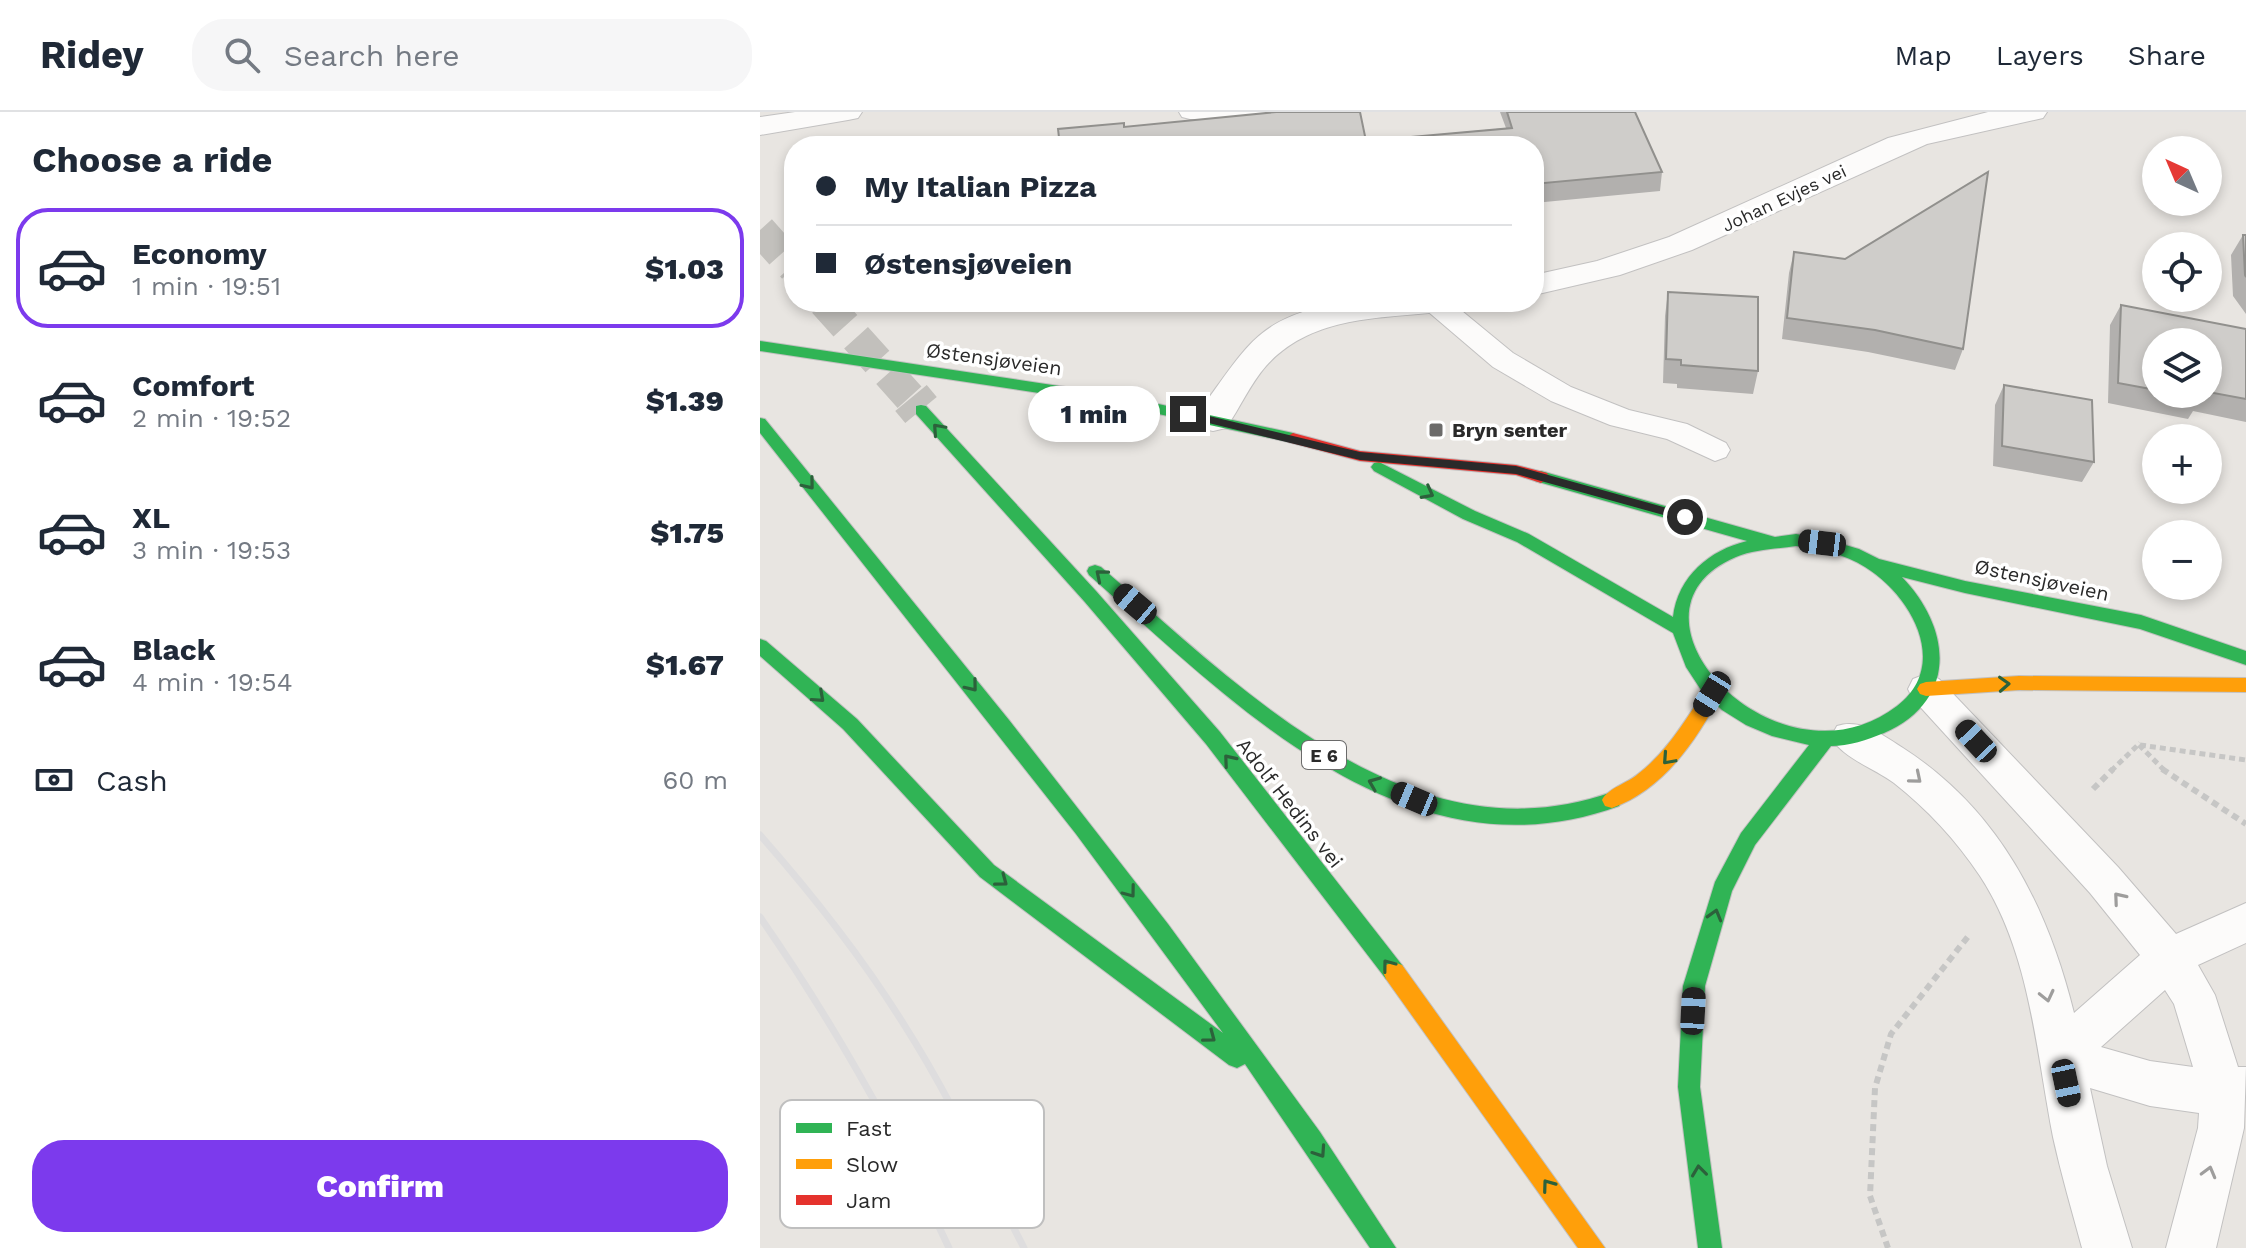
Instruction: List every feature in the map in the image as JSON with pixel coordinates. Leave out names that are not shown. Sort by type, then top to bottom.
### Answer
[{"type":"main road","name":"Østensjøveien","points":[[760,346],[1033,386],[1213,419],[1360,456],[1516,470],[1769,541]]},
{"type":"main road","name":"Adolf Hedins vei","points":[[921,410],[1136,650],[1251,786],[1435,1028],[1593,1248]]},
{"type":"main road","points":[[760,423],[1001,723],[1277,1087],[1384,1248]]},
{"type":"main road","name":"Østensjøveien","points":[[1360,456],[1469,515],[1523,538],[1678,628]]},
{"type":"main road","name":"E 6","points":[[975,470],[1272,719],[1347,771],[1414,799],[1465,812],[1525,818],[1571,812],[1626,795],[1654,775],[1675,752],[1712,694]]},
{"type":"main road","points":[[1769,541],[1822,543],[1873,563],[1900,583],[1920,608],[1932,634],[1934,662],[1926,689],[1908,710],[1883,727],[1838,738],[1783,733],[1744,717],[1712,694],[1694,674],[1683,651],[1678,628],[1684,596],[1702,569],[1732,550],[1769,541]]},
{"type":"main road","name":"Østensjøveien","points":[[1873,563],[1965,587],[2141,622],[2246,658]]},
{"type":"main road","points":[[760,646],[850,724],[987,871],[1277,1087]]},
{"type":"main road","points":[[1926,689],[2019,683],[2246,685]]},
{"type":"main road","points":[[1710,1248],[1689,1087],[1694,986],[1722,889],[1748,839],[1838,738]]},
{"type":"street","points":[[760,126],[848,112]]},
{"type":"street","name":"Johan Evjes vei","points":[[1544,283],[1593,272],[1683,242],[1771,206],[1879,152],[1912,140],[2033,112]]},
{"type":"street","points":[[1213,419],[1254,358],[1295,325],[1349,312]]},
{"type":"lane","points":[[1190,112],[1256,116]]},
{"type":"lane","points":[[1448,312],[1503,360],[1561,394],[1621,418],[1676,431],[1715,450]]},
{"type":"lane","points":[[1926,689],[2068,840],[2169,958],[2193,995],[2234,1090],[2221,1128],[2191,1248]]},
{"type":"lane","points":[[1838,738],[1880,750],[1916,777],[1964,824],[1994,865],[2025,922],[2043,977],[2083,1168],[2107,1248]]},
{"type":"lane","points":[[2060,1054],[2169,958],[2246,922]]},
{"type":"lane","points":[[2060,1054],[2107,1074],[2148,1084],[2234,1090]]},
{"type":"path","points":[[2139,745],[2246,760]]},
{"type":"path","points":[[2083,801],[2139,745]]},
{"type":"path","points":[[2139,745],[2162,769],[2246,824]]},
{"type":"path","points":[[1888,1248],[1870,1196],[1875,1088],[1891,1034],[1979,922]]},
{"type":"building","points":[[1276,112],[1360,112],[1365,136],[1059,136],[1058,129],[1124,123],[1124,127]]},
{"type":"building","points":[[1507,112],[1635,112],[1662,172],[1544,183],[1544,136],[1422,136],[1512,128]]},
{"type":"building","points":[[1988,172],[1963,349],[1875,330],[1787,318],[1794,252],[1845,259]]},
{"type":"building","points":[[2243,235],[2246,235],[2246,277],[2245,275]]},
{"type":"building","points":[[1668,292],[1758,297],[1758,371],[1681,365],[1681,360],[1666,359]]},
{"type":"building","points":[[2121,305],[2142,309],[2142,312],[2157,312],[2246,329],[2246,399],[2222,395],[2222,328],[2142,328],[2142,387],[2118,383]]},
{"type":"building","points":[[2004,385],[2092,400],[2094,462],[2002,446]]},
{"type":"tunnel","points":[[760,230],[784,257]]},
{"type":"tunnel","points":[[833,312],[912,400]]},
{"type":"tunnel","points":[[911,398],[921,410]]},
{"type":"railway","points":[[760,835],[870,974],[920,1050],[948,1100]]},
{"type":"railway","points":[[760,917],[813,997],[874,1100]]},
{"type":"railway","points":[[939,1228],[949,1248]]},
{"type":"railway","points":[[1014,1228],[1024,1248]]},
{"type":"traffic: fast","points":[[760,346],[1112,399],[1293,438]]},
{"type":"traffic: fast","points":[[921,410],[1090,596],[1213,738],[1394,972]]},
{"type":"traffic: fast","points":[[760,423],[1003,726],[1161,930],[1312,1140],[1384,1248]]},
{"type":"traffic: fast","points":[[1379,467],[1469,515],[1523,538],[1678,628]]},
{"type":"traffic: fast","points":[[1541,477],[1769,541]]},
{"type":"traffic: fast","points":[[1796,540],[1835,547],[1871,562],[1892,577],[1910,596],[1923,617],[1931,639],[1932,662],[1926,684],[1913,705],[1890,722],[1864,733],[1836,738],[1807,737],[1779,731],[1752,720],[1728,704],[1708,685],[1692,662],[1681,628],[1682,610],[1692,586],[1702,573],[1721,557],[1736,550],[1796,540]]},
{"type":"traffic: fast","points":[[1880,565],[1965,587],[2141,622],[2246,658]]},
{"type":"traffic: fast","points":[[1095,571],[1274,723],[1323,756],[1374,783],[1428,803],[1486,815],[1566,813],[1612,800]]},
{"type":"traffic: fast","points":[[760,646],[850,724],[987,871],[1237,1057]]},
{"type":"traffic: fast","points":[[1710,1248],[1689,1087],[1694,986],[1722,889],[1748,839],[1825,739]]},
{"type":"traffic: slow","points":[[1926,689],[2019,683],[2246,685]]},
{"type":"traffic: slow","points":[[1612,800],[1658,769],[1712,694]]},
{"type":"traffic: slow","points":[[1394,972],[1593,1248]]},
{"type":"traffic: jam","points":[[1293,438],[1360,456],[1516,470],[1541,477]]},
{"type":"place","name":"Bryn senter","points":[[1436,430]]},
{"type":"route","points":[[1188,414],[1360,456],[1516,470],[1685,517]]}]
